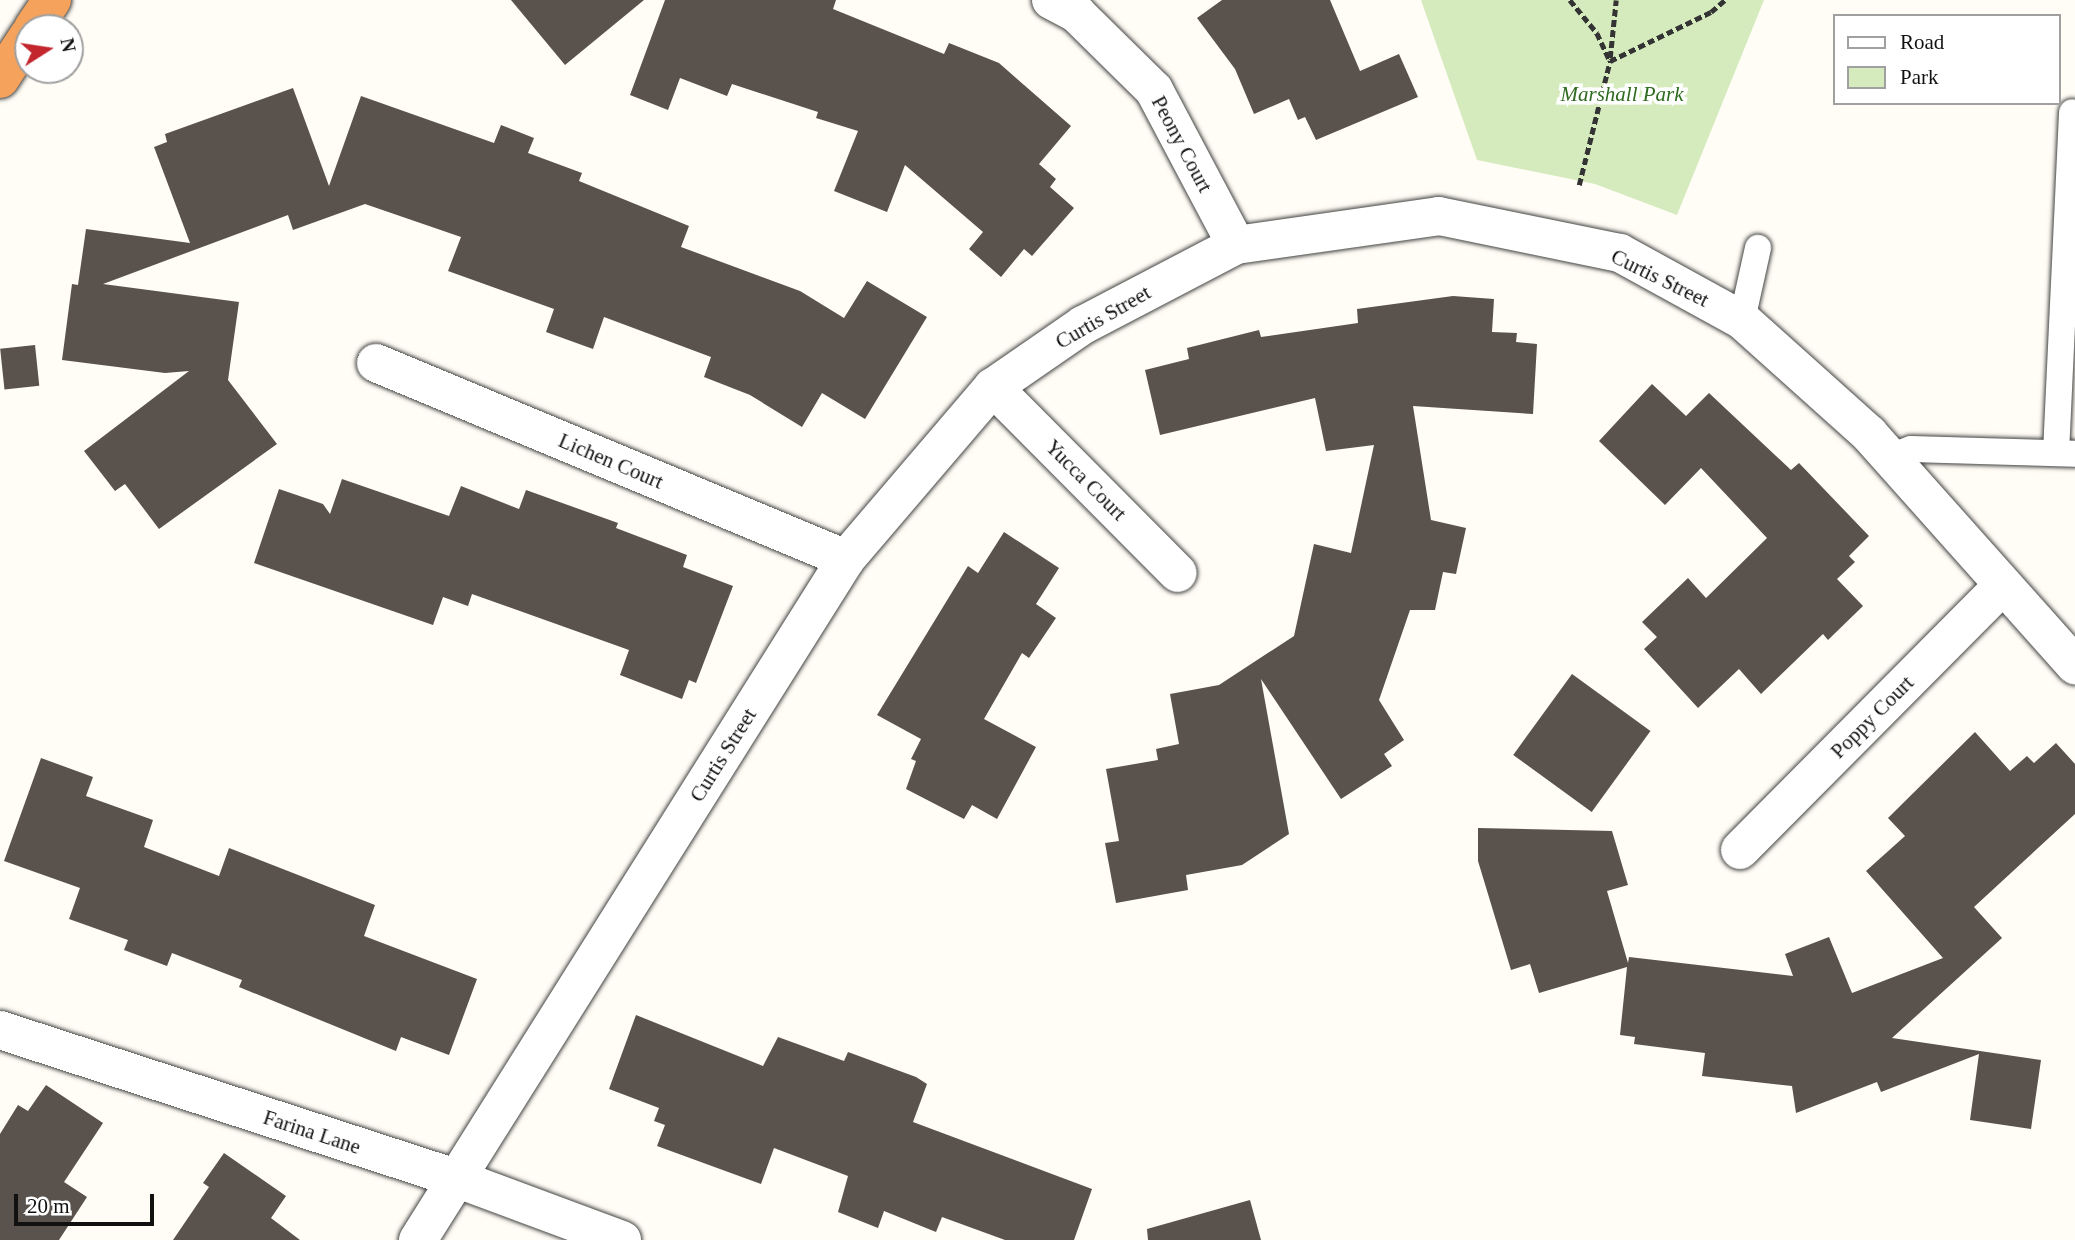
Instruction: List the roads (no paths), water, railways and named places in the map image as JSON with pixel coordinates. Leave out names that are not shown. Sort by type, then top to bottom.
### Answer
[{"type":"highway","points":[[0,79],[14,58]]},
{"type":"street","name":"Peony Court","points":[[1051,0],[1077,14],[1154,90],[1236,245]]},
{"type":"street","name":"Curtis Street","points":[[418,1240],[846,559],[993,387],[1083,324],[1236,245],[1438,216],[1620,253],[1742,320],[1890,457],[2075,665]]},
{"type":"street","name":"Lichen Court","points":[[376,363],[846,559]]},
{"type":"street","name":"Yucca Court","points":[[993,387],[1178,573]]},
{"type":"street","name":"Poppy Court","points":[[1740,850],[2003,584]]},
{"type":"street","name":"Farina Lane","points":[[0,1030],[458,1179],[622,1240]]},
{"type":"lane","points":[[1890,457],[1911,449],[2065,453],[2072,112]]},
{"type":"lane","points":[[1742,320],[1758,248]]},
{"type":"park label","name":"Marshall Park","points":[[1622,94]]}]
